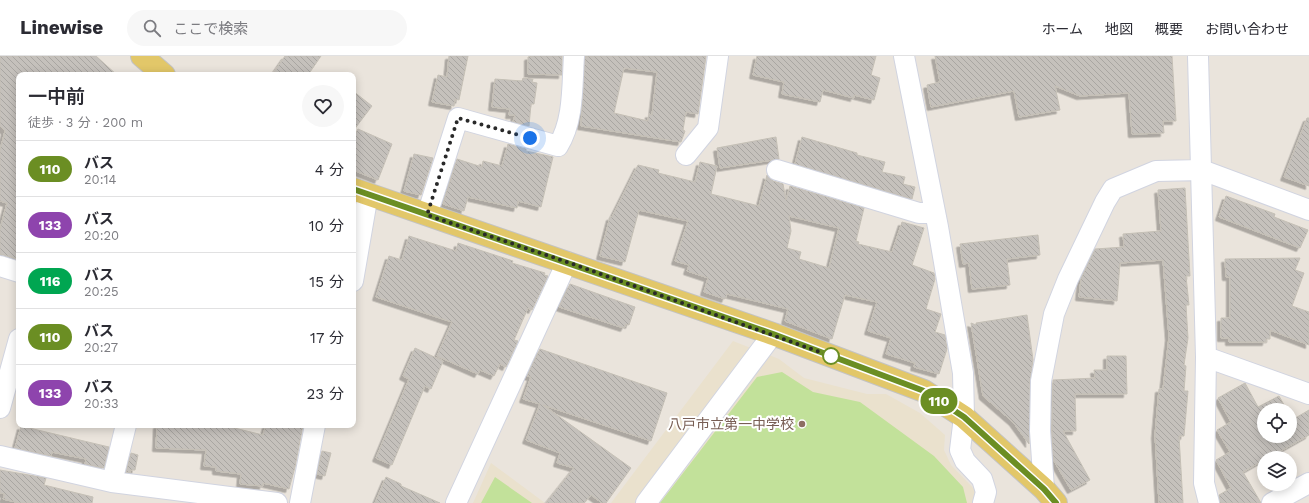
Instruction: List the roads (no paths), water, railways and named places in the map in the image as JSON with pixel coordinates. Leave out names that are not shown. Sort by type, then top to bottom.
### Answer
[{"type":"main road","points":[[360,191],[773,334],[924,391],[964,417],[1052,499]]},
{"type":"street","points":[[427,215],[458,118],[558,146],[566,134],[570,108],[574,56]]},
{"type":"street","points":[[686,155],[708,128],[718,56]]},
{"type":"street","points":[[904,56],[935,213],[963,373],[964,417],[960,450],[965,461],[982,478],[986,492],[983,503]]},
{"type":"street","points":[[1198,56],[1206,357],[1204,483],[1209,503]]},
{"type":"street","points":[[777,170],[919,212],[935,213]]},
{"type":"street","points":[[1052,499],[1040,431],[1041,381],[1054,314],[1068,279],[1105,202],[1113,189],[1156,171],[1202,170],[1309,210]]},
{"type":"street","points":[[356,242],[360,191]]},
{"type":"street","points":[[456,503],[567,262]]},
{"type":"street","points":[[0,266],[16,271]]},
{"type":"street","points":[[646,503],[773,334]]},
{"type":"street","points":[[0,408],[16,350]]},
{"type":"street","points":[[1206,357],[1309,394]]},
{"type":"street","points":[[112,482],[125,428]]},
{"type":"street","points":[[300,503],[314,428]]},
{"type":"street","points":[[0,456],[112,482],[277,503]]},
{"type":"street","points":[[1272,503],[1309,483]]},
{"type":"place","name":"八戸市立第一中学校","points":[[802,424]]}]
